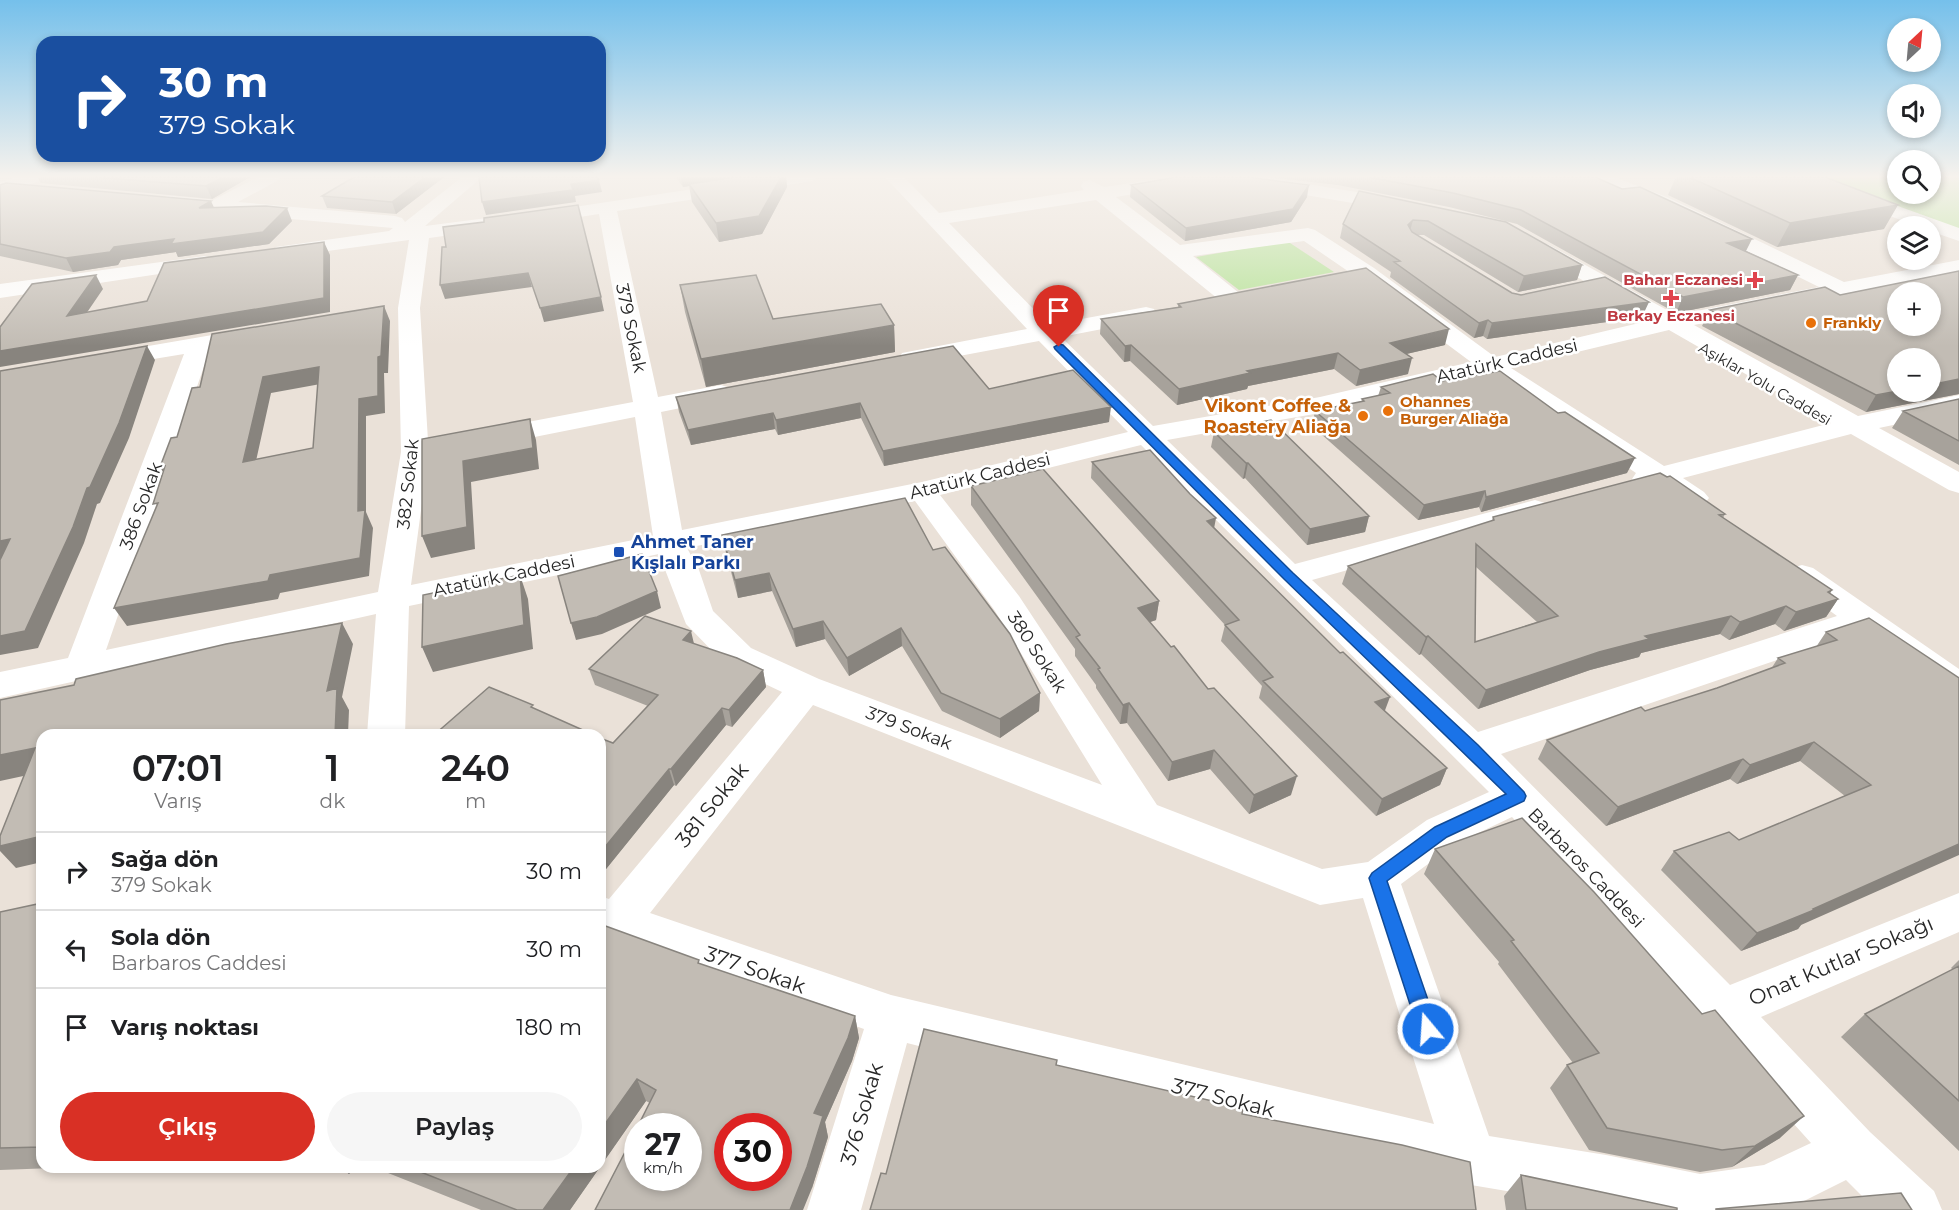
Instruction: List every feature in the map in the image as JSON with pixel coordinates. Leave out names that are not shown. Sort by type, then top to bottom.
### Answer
[{"type":"street","points":[[264,253],[399,233]]},
{"type":"street","name":"382 Sokak","points":[[386,729],[393,599],[415,452],[397,310],[417,233]]},
{"type":"street","name":"379 Sokak","points":[[612,233],[647,407],[669,543],[683,570],[698,616],[739,657],[806,688],[1246,856],[1320,887],[1378,878],[1441,832],[1518,796]]},
{"type":"street","name":"Barbaros Caddesi","points":[[950,233],[1044,333],[1289,576],[1472,749],[1723,1010],[1852,1150],[1915,1210]]},
{"type":"street","points":[[1152,233],[1231,298]]},
{"type":"street","points":[[1176,252],[1258,233]]},
{"type":"street","points":[[1330,233],[1366,273],[1490,365],[1719,516]]},
{"type":"street","points":[[1727,233],[1843,290]]},
{"type":"street","name":"Aşıklar Yolu Caddesi","points":[[1669,323],[1582,288],[1519,240],[1669,323],[1849,426],[1959,484]]},
{"type":"street","points":[[1,288],[42,285],[229,258]]},
{"type":"street","name":"Atatürk Caddesi","points":[[0,685],[82,669],[393,599],[922,491],[1148,435],[1320,405],[1669,323],[1959,266]]},
{"type":"street","points":[[1332,279],[1366,273]]},
{"type":"street","points":[[892,361],[1173,309]]},
{"type":"street","points":[[82,364],[270,332]]},
{"type":"street","name":"386 Sokak","points":[[82,669],[200,344]]},
{"type":"street","points":[[415,452],[741,390]]},
{"type":"street","points":[[1615,487],[1849,426],[1959,403]]},
{"type":"street","name":"Aşıklar Yolu Caddesi","points":[[1849,426],[1959,499]]},
{"type":"street","name":"380 Sokak","points":[[922,491],[1007,604],[1144,818]]},
{"type":"street","points":[[1289,576],[1559,502]]},
{"type":"street","points":[[1777,557],[1959,687]]},
{"type":"street","points":[[1472,749],[1864,619]]},
{"type":"street","name":"381 Sokak","points":[[609,919],[806,688]]},
{"type":"street","points":[[1378,878],[1471,1159]]},
{"type":"street","name":"Onat Kutlar Sokağı","points":[[1723,1010],[1959,912]]},
{"type":"street","name":"377 Sokak","points":[[609,919],[891,1017],[1471,1159],[1606,1181],[1700,1201],[1768,1191],[1852,1150]]},
{"type":"street","name":"376 Sokak","points":[[834,1210],[891,1017]]},
{"type":"green space","points":[[1287,241],[1334,272],[1239,290],[1196,257]]},
{"type":"building","points":[[0,233],[252,233],[171,244],[174,239],[114,247],[110,252],[66,258],[0,244]]},
{"type":"building","points":[[444,233],[585,233],[601,297],[540,308],[528,273],[440,285],[442,247],[446,247]]},
{"type":"building","points":[[1358,233],[1414,233],[1512,293],[1521,295],[1605,277],[1649,302],[1492,323],[1488,320],[1479,323],[1394,262],[1400,261]]},
{"type":"building","points":[[1450,233],[1526,233],[1582,265],[1524,276]]},
{"type":"building","points":[[1565,233],[1740,233],[1752,239],[1727,243],[1798,275],[1683,297]]},
{"type":"building","points":[[324,242],[324,298],[0,351],[0,327],[32,284],[96,275],[67,316],[147,301],[164,263]]},
{"type":"building","points":[[1366,268],[1449,329],[1390,343],[1412,358],[1360,370],[1338,353],[1247,371],[1250,373],[1179,389],[1131,345],[1125,346],[1101,319],[1181,307],[1178,304]]},
{"type":"building","points":[[1959,271],[1959,379],[1941,383],[1941,348],[1887,348],[1887,393],[1876,395],[1710,310],[1825,287],[1840,295],[1887,286],[1887,336],[1941,336],[1941,282],[1904,282]]},
{"type":"building","points":[[756,275],[773,319],[881,304],[894,325],[701,359],[680,285]]},
{"type":"building","points":[[384,306],[381,356],[378,357],[378,396],[359,399],[358,511],[365,510],[360,558],[270,575],[268,581],[114,608],[158,503],[153,504],[165,466],[160,467],[171,438],[177,437],[192,388],[200,387],[212,334]],"holes":[[[319,367],[313,448],[243,462],[263,377]]]},
{"type":"building","points":[[147,346],[119,423],[90,487],[87,488],[73,527],[25,631],[0,636],[0,560],[10,539],[0,541],[0,371]]},
{"type":"building","points":[[953,346],[989,389],[1073,370],[1111,407],[883,451],[860,403],[776,420],[773,413],[688,430],[676,397]]},
{"type":"building","points":[[1500,371],[1558,413],[1565,412],[1635,458],[1486,497],[1485,491],[1424,505],[1315,411],[1390,393],[1381,387],[1433,374],[1442,381]]},
{"type":"building","points":[[1959,399],[1959,441],[1903,411]]},
{"type":"building","points":[[530,419],[533,448],[463,461],[467,527],[422,536],[422,439]]},
{"type":"building","points":[[1271,420],[1369,516],[1310,529],[1248,463],[1214,432]]},
{"type":"building","points":[[1150,450],[1190,494],[1216,518],[1207,521],[1340,653],[1343,652],[1390,697],[1375,702],[1447,768],[1382,799],[1263,681],[1273,677],[1225,625],[1239,620],[1092,462]]},
{"type":"building","points":[[1043,469],[1159,601],[1138,608],[1171,647],[1174,646],[1208,689],[1214,688],[1297,776],[1254,795],[1214,750],[1172,762],[1129,703],[1123,705],[1098,669],[1100,668],[1076,637],[1080,635],[971,486]]},
{"type":"building","points":[[1660,473],[1667,477],[1670,476],[1725,514],[1719,515],[1832,590],[1828,592],[1838,599],[1796,612],[1786,606],[1740,622],[1731,616],[1645,636],[1649,639],[1599,652],[1486,690],[1348,566],[1494,520],[1493,517]],"holes":[[[1476,544],[1558,616],[1475,642]]]},
{"type":"building","points":[[905,498],[933,550],[945,547],[1010,634],[1040,693],[1000,719],[941,693],[901,628],[847,658],[823,621],[793,629],[769,573],[735,580],[722,535]]},
{"type":"building","points":[[642,554],[657,591],[597,617],[571,623],[558,576]]},
{"type":"building","points":[[520,575],[524,625],[422,647],[423,595]]},
{"type":"building","points":[[645,616],[691,631],[683,640],[737,658],[763,670],[729,710],[722,708],[606,846],[606,740],[613,743],[658,695],[589,669]]},
{"type":"building","points":[[1869,618],[1959,678],[1959,844],[1814,910],[1757,933],[1674,851],[1729,832],[1739,840],[1871,785],[1814,742],[1750,765],[1743,759],[1618,807],[1547,740],[1641,707],[1645,711],[1717,688],[1785,663],[1778,658],[1837,640],[1826,632]]},
{"type":"building","points":[[342,623],[327,691],[337,688],[335,729],[36,729],[36,837],[0,846],[0,836],[35,748],[0,755],[0,700],[74,685],[76,679],[226,644]]},
{"type":"building","points":[[489,687],[533,705],[531,707],[580,729],[441,729]]},
{"type":"building","points":[[1522,818],[1594,892],[1702,1014],[1715,1010],[1804,1116],[1755,1146],[1722,1150],[1607,1128],[1567,1065],[1599,1053],[1511,941],[1514,940],[1435,849]]},
{"type":"building","points":[[36,904],[36,1147],[0,1148],[0,912]]},
{"type":"building","points":[[606,926],[699,960],[698,963],[855,1016],[848,1038],[814,1113],[823,1116],[790,1210],[595,1210],[624,1154],[624,1191],[702,1191],[702,1113],[644,1113],[656,1090],[637,1079],[606,1123]]},
{"type":"building","points":[[1959,966],[1959,1101],[1865,1014]]},
{"type":"building","points":[[924,1029],[1057,1060],[1056,1065],[1243,1108],[1242,1114],[1402,1145],[1470,1162],[1476,1210],[870,1210],[881,1173],[886,1174]]},
{"type":"building","points":[[423,1173],[570,1173],[543,1210],[517,1210]]},
{"type":"building","points":[[1521,1175],[1677,1208],[1677,1210],[1526,1210]]},
{"type":"building","points":[[1901,1193],[1912,1210],[1716,1210],[1716,1209]]},
{"type":"place","name":"Bahar Eczanesi","points":[[1755,280]]},
{"type":"place","name":"Berkay Eczanesi","points":[[1671,298]]},
{"type":"place","name":"Frankly","points":[[1811,323]]},
{"type":"place","name":"Ohannes Burger Aliağa","points":[[1388,411]]},
{"type":"place","name":"Vikont Coffee & Roastery Aliağa","points":[[1363,416]]},
{"type":"place","name":"Ahmet Taner Kışlalı Parkı","points":[[619,552]]},
{"type":"route","points":[[1059,347],[1289,576],[1472,749],[1518,796],[1441,832],[1378,878],[1428,1029]]}]
